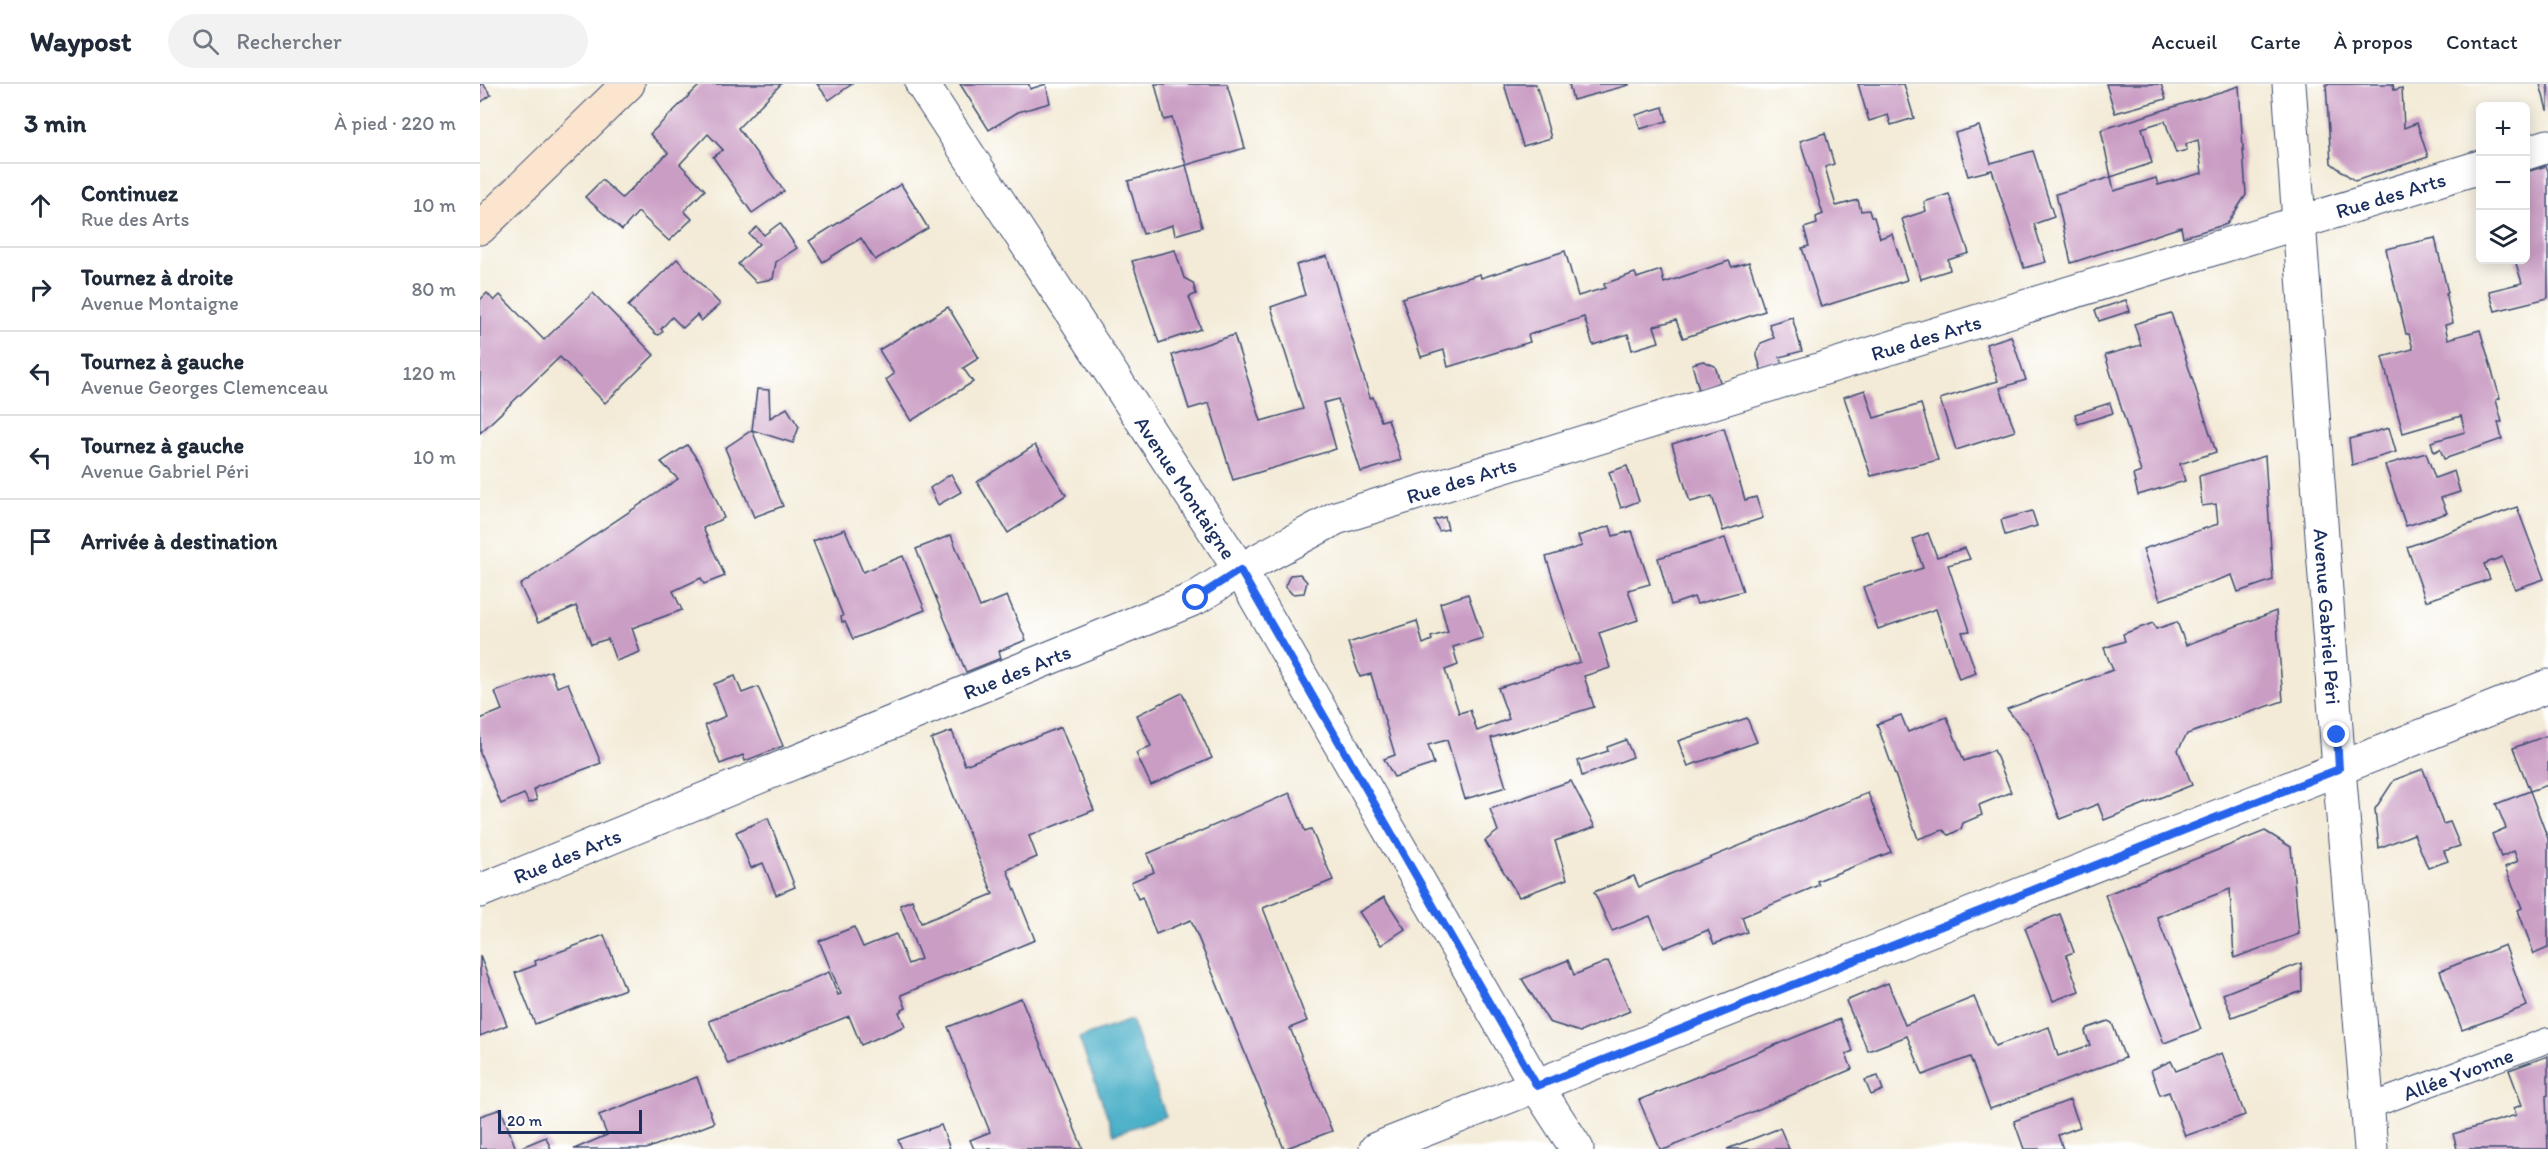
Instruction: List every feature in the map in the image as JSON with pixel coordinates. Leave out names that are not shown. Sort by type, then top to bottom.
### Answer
[{"type":"street","points":[[480,228],[628,84]]},
{"type":"street","name":"Avenue Montaigne","points":[[922,84],[1240,570],[1537,1086],[1577,1149]]},
{"type":"street","name":"Avenue Gabriel Péri","points":[[2289,84],[2339,769],[2370,1149]]},
{"type":"street","points":[[2530,152],[2548,146]]},
{"type":"street","name":"Rue des Arts","points":[[480,891],[1196,598],[1240,570],[1336,518],[2476,169]]},
{"type":"street","points":[[1376,1149],[2548,686]]},
{"type":"lane","name":"Allée Yvonne","points":[[2368,1107],[2548,1040]]},
{"type":"water","points":[[1131,1020],[1166,1116],[1114,1134],[1079,1038]]},
{"type":"building","points":[[480,84],[483,84],[491,95],[481,102]]},
{"type":"building","points":[[701,84],[781,84],[738,128],[784,191],[752,213],[713,157],[723,150],[708,134],[680,164],[705,190],[684,211],[692,219],[669,241],[638,212],[622,230],[585,197],[602,180],[622,198],[668,153],[650,134]]},
{"type":"building","points":[[817,84],[852,84],[829,100]]},
{"type":"building","points":[[960,84],[1029,84],[1030,89],[1046,84],[1050,103],[1018,112],[989,130]]},
{"type":"building","points":[[1155,84],[1227,84],[1245,148],[1186,165],[1172,118],[1164,120]]},
{"type":"building","points":[[1504,84],[1536,84],[1551,138],[1523,146]]},
{"type":"building","points":[[1569,84],[1629,84],[1629,85],[1573,100]]},
{"type":"building","points":[[1858,84],[1904,84],[1914,118],[1891,125],[1888,115],[1869,121]]},
{"type":"building","points":[[2106,84],[2161,84],[2166,99],[2115,113]]},
{"type":"building","points":[[2326,84],[2393,84],[2394,90],[2402,88],[2404,128],[2417,123],[2428,157],[2355,181],[2331,163]]},
{"type":"building","points":[[2540,84],[2548,84],[2548,110],[2547,110]]},
{"type":"building","points":[[2239,86],[2246,195],[2227,224],[2183,237],[2181,227],[2071,263],[2056,194],[2111,177],[2101,130]],"holes":[[[2165,121],[2176,153],[2187,150],[2186,144],[2198,140],[2202,173],[2158,185],[2156,178],[2114,191],[2111,177],[2152,163],[2142,128]]]},
{"type":"building","points":[[1663,107],[1667,121],[1640,129],[1636,115]]},
{"type":"building","points":[[1979,126],[1991,163],[2033,151],[2054,217],[2034,224],[2046,262],[2024,268],[1992,170],[1968,176],[1955,133]]},
{"type":"building","points":[[1825,133],[1834,164],[1825,167],[1836,206],[1858,200],[1861,211],[1869,210],[1871,217],[1874,217],[1880,238],[1892,234],[1907,280],[1821,307],[1802,248],[1809,246],[1804,228],[1817,224],[1816,217],[1823,214],[1800,141]]},
{"type":"building","points":[[1186,165],[1202,227],[1175,235],[1173,225],[1143,234],[1128,181]]},
{"type":"building","points":[[2546,166],[2548,171],[2548,298],[2495,311],[2489,291],[2522,283],[2516,264],[2530,264],[2530,171]]},
{"type":"building","points":[[901,184],[928,228],[875,260],[861,238],[823,262],[809,241]]},
{"type":"building","points":[[1949,194],[1969,253],[1948,260],[1950,270],[1921,279],[1902,219],[1926,211],[1924,202]]},
{"type":"building","points":[[780,223],[797,248],[776,262],[773,279],[756,282],[738,264],[759,244],[749,234],[757,227],[764,235]]},
{"type":"building","points":[[2435,238],[2453,323],[2445,325],[2448,339],[2480,330],[2500,398],[2496,400],[2502,422],[2498,422],[2502,439],[2444,459],[2440,449],[2434,452],[2431,442],[2465,432],[2461,416],[2403,433],[2382,357],[2413,349],[2409,334],[2406,334],[2386,249]]},
{"type":"building","points":[[1175,250],[1184,278],[1193,283],[1196,294],[1189,297],[1201,329],[1159,343],[1132,261]]},
{"type":"building","points":[[1565,251],[1578,296],[1605,288],[1604,284],[1635,273],[1637,278],[1661,270],[1664,283],[1729,261],[1732,267],[1749,262],[1765,311],[1683,338],[1676,320],[1654,326],[1659,342],[1632,350],[1628,334],[1593,345],[1584,317],[1528,335],[1530,342],[1448,367],[1444,350],[1421,357],[1402,298],[1480,274],[1481,278]]},
{"type":"building","points":[[1327,256],[1370,398],[1373,397],[1381,421],[1388,419],[1401,460],[1361,472],[1338,399],[1323,403],[1336,449],[1233,480],[1209,403],[1189,409],[1172,355],[1234,335],[1261,421],[1303,409],[1271,307],[1305,295],[1296,265]]},
{"type":"building","points":[[677,259],[720,304],[701,321],[697,315],[683,328],[672,317],[661,329],[663,331],[659,335],[628,306]]},
{"type":"building","points":[[487,293],[494,301],[500,295],[544,340],[593,293],[654,355],[605,403],[560,357],[480,433],[480,300]]},
{"type":"building","points":[[2126,300],[2130,311],[2099,321],[2095,310]]},
{"type":"building","points":[[948,307],[979,358],[963,368],[973,382],[911,421],[886,380],[894,374],[879,350]]},
{"type":"building","points":[[2171,313],[2216,452],[2180,464],[2185,481],[2138,495],[2133,475],[2141,472],[2105,355],[2141,345],[2134,324]]},
{"type":"building","points":[[1792,317],[1802,351],[1780,357],[1783,366],[1762,372],[1756,353],[1761,343],[1774,338],[1769,324]]},
{"type":"building","points":[[2011,336],[2026,380],[2000,388],[2015,431],[1956,450],[1940,399],[1998,381],[1986,344]]},
{"type":"building","points":[[1703,361],[1715,366],[1721,385],[1699,390],[1692,364]]},
{"type":"building","points":[[757,389],[769,390],[770,418],[787,408],[799,427],[793,443],[752,430]]},
{"type":"building","points":[[1865,390],[1874,418],[1921,404],[1938,460],[1871,476],[1844,397]]},
{"type":"building","points":[[2110,403],[2113,413],[2078,424],[2075,414]]},
{"type":"building","points":[[1724,428],[1745,500],[1756,497],[1763,518],[1723,531],[1712,496],[1690,502],[1672,444]]},
{"type":"building","points":[[2389,428],[2396,452],[2352,465],[2349,439]]},
{"type":"building","points":[[752,430],[783,506],[754,517],[725,448]]},
{"type":"building","points":[[687,445],[701,464],[724,518],[703,528],[725,576],[704,584],[701,578],[673,591],[682,610],[632,628],[640,652],[616,661],[608,639],[591,644],[576,606],[538,623],[520,585],[678,479],[661,462]]},
{"type":"building","points":[[1035,445],[1066,495],[1008,533],[977,482]]},
{"type":"building","points":[[2426,453],[2435,478],[2454,471],[2460,492],[2441,498],[2447,513],[2406,526],[2385,465]]},
{"type":"building","points":[[2265,456],[2273,580],[2238,592],[2232,575],[2160,600],[2143,549],[2218,524],[2216,504],[2202,506],[2199,476]]},
{"type":"building","points":[[1627,466],[1639,501],[1621,508],[1609,472]]},
{"type":"building","points":[[951,474],[961,492],[938,505],[930,488]]},
{"type":"building","points":[[2517,507],[2544,579],[2515,589],[2502,557],[2484,564],[2490,579],[2426,601],[2407,547]]},
{"type":"building","points":[[2032,511],[2037,526],[2005,535],[2001,520]]},
{"type":"building","points":[[1445,517],[1448,529],[1439,531],[1434,520]]},
{"type":"building","points":[[1610,526],[1613,536],[1632,531],[1650,584],[1628,590],[1638,620],[1599,633],[1610,668],[1584,676],[1594,707],[1491,738],[1506,787],[1465,799],[1447,740],[1428,745],[1434,764],[1394,777],[1384,759],[1395,755],[1371,674],[1360,677],[1348,643],[1417,621],[1423,644],[1432,640],[1431,637],[1448,632],[1440,603],[1468,594],[1483,638],[1453,647],[1458,665],[1445,670],[1459,713],[1470,710],[1477,731],[1509,719],[1498,688],[1580,662],[1546,557],[1582,546],[1578,536]]},
{"type":"building","points":[[845,529],[863,572],[903,556],[925,610],[853,639],[845,622],[842,622],[841,617],[843,616],[813,541]]},
{"type":"building","points":[[1928,533],[1937,557],[1965,548],[1970,559],[1948,565],[1970,631],[1962,632],[1976,673],[1959,679],[1936,609],[1878,629],[1863,587],[1923,568],[1913,539]]},
{"type":"building","points":[[951,535],[980,607],[1007,596],[1026,640],[999,651],[1001,658],[966,672],[916,549]]},
{"type":"building","points":[[1725,538],[1743,591],[1697,604],[1694,597],[1671,605],[1658,558]]},
{"type":"building","points":[[1300,574],[1307,582],[1304,593],[1292,594],[1285,586],[1290,575]]},
{"type":"building","points":[[2276,611],[2283,701],[2187,734],[2178,750],[2192,785],[2104,820],[2098,804],[2060,819],[2029,736],[2007,709],[2113,670],[2104,648],[2125,641],[2123,634],[2153,623],[2156,629],[2177,622],[2186,645]]},
{"type":"building","points":[[551,671],[557,687],[568,683],[601,763],[537,787],[534,790],[537,800],[529,803],[524,794],[501,804],[480,753],[480,719],[502,710],[495,692]]},
{"type":"building","points":[[735,676],[742,693],[758,687],[783,746],[745,761],[743,755],[720,764],[705,725],[726,716],[714,684]]},
{"type":"building","points":[[1182,693],[1212,758],[1151,785],[1136,753],[1151,746],[1137,715]]},
{"type":"building","points":[[1901,715],[1908,732],[1947,717],[1964,761],[1994,750],[2011,792],[1979,805],[1982,815],[1963,823],[1961,829],[1949,835],[1943,830],[1918,839],[1877,724]]},
{"type":"building","points":[[1747,718],[1757,742],[1688,766],[1678,741]]},
{"type":"building","points":[[1061,727],[1094,810],[1029,836],[1037,857],[1007,870],[1035,940],[901,995],[906,1008],[899,1012],[905,1026],[861,1045],[849,1016],[728,1064],[709,1021],[829,972],[838,995],[841,994],[819,941],[854,927],[863,947],[896,934],[908,964],[921,959],[900,905],[912,900],[921,923],[993,894],[931,739],[952,731],[965,765]]},
{"type":"building","points":[[2548,735],[2548,785],[2530,791],[2513,748]]},
{"type":"building","points":[[1626,740],[1633,757],[1582,776],[1578,761],[1608,751],[1607,747]]},
{"type":"building","points":[[2423,769],[2443,824],[2450,822],[2460,846],[2444,851],[2448,861],[2428,868],[2414,834],[2379,848],[2375,809],[2394,780]]},
{"type":"building","points":[[1571,781],[1595,827],[1555,841],[1567,879],[1519,897],[1485,841],[1498,831],[1490,809]]},
{"type":"building","points":[[2530,791],[2548,839],[2548,948],[2534,954],[2518,910],[2522,908],[2505,867],[2518,861],[2514,851],[2501,857],[2492,834],[2506,828],[2496,804]]},
{"type":"building","points":[[1290,793],[1305,831],[1311,829],[1333,880],[1263,908],[1307,1021],[1290,1028],[1332,1131],[1284,1149],[1191,920],[1156,934],[1142,897],[1138,899],[1131,882],[1154,872],[1147,854]]},
{"type":"building","points":[[1868,793],[1891,852],[1817,881],[1819,885],[1742,917],[1747,932],[1714,944],[1708,930],[1664,948],[1650,916],[1612,931],[1594,892],[1634,876],[1639,887]]},
{"type":"building","points":[[768,818],[795,887],[776,895],[763,863],[751,868],[736,832]]},
{"type":"building","points":[[2265,831],[2291,847],[2299,934],[2234,958],[2230,889],[2157,917],[2201,1029],[2164,1043],[2105,895]]},
{"type":"building","points":[[1384,897],[1405,929],[1381,945],[1359,912]]},
{"type":"building","points":[[2060,914],[2074,952],[2066,955],[2079,991],[2053,1001],[2025,928]]},
{"type":"building","points":[[604,935],[625,989],[535,1024],[515,973],[536,965],[535,961]]},
{"type":"building","points":[[2505,945],[2527,1006],[2462,1030],[2440,971]]},
{"type":"building","points":[[480,956],[507,1025],[480,1036]]},
{"type":"building","points":[[1568,960],[1574,975],[1608,961],[1630,1011],[1580,1032],[1549,1022],[1522,979]]},
{"type":"building","points":[[2301,963],[2302,991],[2232,1017],[2223,994]]},
{"type":"building","points":[[1888,983],[1905,1025],[1974,997],[1995,1046],[2049,1027],[2058,1056],[2090,1045],[2085,1032],[2088,1028],[2108,1021],[2112,1023],[2125,1058],[1990,1109],[1970,1057],[1923,1075],[1907,1036],[1868,1051],[1846,1001]]},
{"type":"building","points":[[1021,998],[1083,1149],[974,1149],[970,1140],[990,1132],[948,1027]]},
{"type":"building","points":[[1840,1019],[1853,1051],[1846,1054],[1852,1069],[1666,1149],[1660,1149],[1639,1100]]},
{"type":"building","points":[[2222,1053],[2245,1115],[2185,1136],[2169,1092],[2160,1095],[2151,1070],[2171,1061],[2176,1071]]},
{"type":"building","points":[[2548,1056],[2548,1095],[2546,1096],[2548,1149],[2457,1149],[2453,1134],[2516,1115],[2514,1108],[2522,1105],[2509,1070]]},
{"type":"building","points":[[1878,1076],[1883,1090],[1871,1095],[1865,1080]]},
{"type":"building","points":[[697,1077],[714,1123],[646,1149],[574,1149],[607,1135],[599,1115]]},
{"type":"building","points":[[2070,1100],[2080,1127],[2058,1135],[2063,1149],[2024,1149],[2014,1121]]},
{"type":"building","points":[[501,1109],[516,1149],[480,1149],[480,1116]]},
{"type":"building","points":[[941,1125],[950,1149],[902,1149],[898,1140]]},
{"type":"building","points":[[1780,1128],[1789,1149],[1727,1149]]},
{"type":"building","points":[[546,1137],[551,1149],[517,1149]]},
{"type":"route","points":[[1196,598],[1240,570],[1537,1086],[2339,769],[2337,735]]}]
